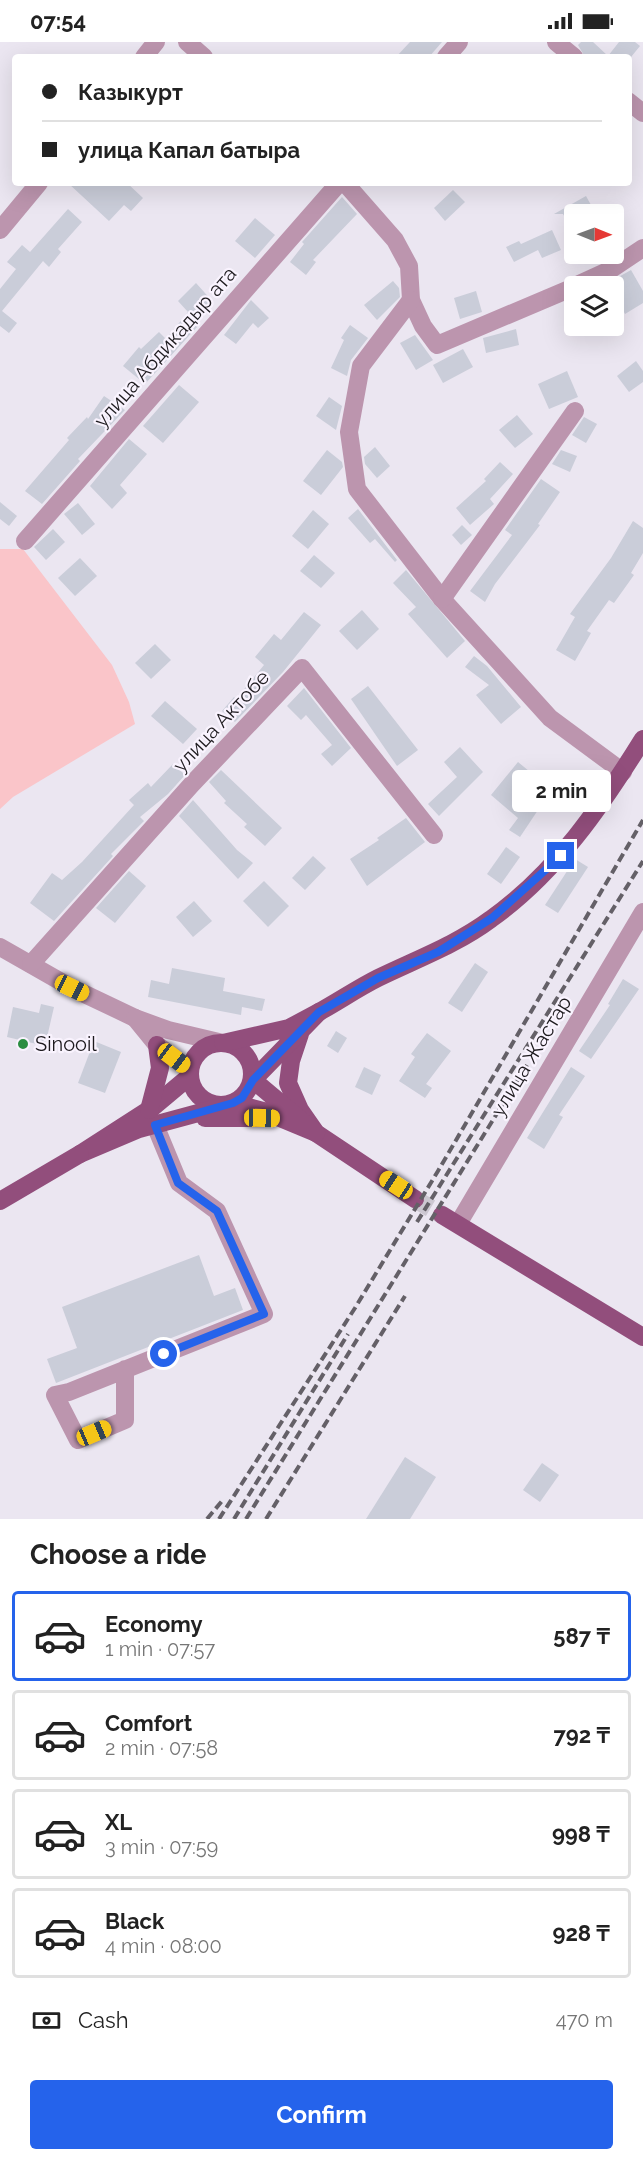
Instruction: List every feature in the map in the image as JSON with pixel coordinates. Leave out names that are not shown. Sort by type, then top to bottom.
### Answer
[{"type":"main road","points":[[0,1201],[80,1154],[152,1117],[190,1073],[195,1056],[203,1049],[289,1028],[378,978],[438,952],[492,918],[561,856],[623,772],[643,739]]},
{"type":"main road","points":[[180,1118],[229,1105],[242,1098],[253,1080],[319,1012]]},
{"type":"main road","points":[[300,1034],[291,1061],[288,1083],[300,1110],[316,1133]]},
{"type":"main road","points":[[223,1043],[243,1051],[249,1060],[253,1080],[316,1133],[415,1198]]},
{"type":"main road","points":[[152,1117],[160,1068],[157,1045]]},
{"type":"main road","points":[[190,1073],[197,1094],[214,1105],[229,1105],[279,1118],[316,1133]]},
{"type":"main road","points":[[152,1117],[279,1118]]},
{"type":"main road","points":[[450,1220],[643,1337]]},
{"type":"street","points":[[146,54],[156,42]]},
{"type":"street","points":[[187,42],[201,54]]},
{"type":"street","points":[[449,54],[459,42]]},
{"type":"street","points":[[556,42],[570,54]]},
{"type":"street","points":[[0,230],[37,186]]},
{"type":"street","name":"улица Абдикадыр ата","points":[[25,541],[336,186]]},
{"type":"street","points":[[348,186],[395,240],[409,266],[411,300],[423,326],[437,345],[564,292]]},
{"type":"street","points":[[598,276],[643,248]]},
{"type":"street","points":[[411,300],[361,366],[349,432],[357,489],[442,598],[550,718],[623,772]]},
{"type":"street","points":[[442,598],[575,411]]},
{"type":"street","name":"улица Актобе","points":[[31,964],[192,784],[302,668],[434,835]]},
{"type":"street","name":"улица Жастар","points":[[450,1220],[643,912]]},
{"type":"street","points":[[0,947],[135,1018],[168,1030],[223,1043]]},
{"type":"street","points":[[135,1018],[157,1045],[190,1073]]},
{"type":"street","points":[[125,1369],[125,1420],[78,1440],[55,1395],[264,1314],[217,1211],[178,1183],[152,1117]]},
{"type":"shaded area","points":[[0,549],[23,549],[112,665],[129,702],[135,724],[13,797],[0,809]]},
{"type":"building","points":[[410,42],[442,42],[432,54],[399,54]]},
{"type":"building","points":[[581,42],[593,42],[606,54],[583,54],[578,45]]},
{"type":"building","points":[[619,42],[635,42],[640,46],[632,56],[610,54]]},
{"type":"building","points":[[71,186],[130,186],[143,198],[131,211],[124,205],[109,221]]},
{"type":"building","points":[[453,190],[465,202],[445,221],[434,208]]},
{"type":"building","points":[[586,196],[590,204],[572,204]]},
{"type":"building","points":[[342,197],[357,214],[313,260],[316,262],[306,275],[290,262],[304,244],[302,242]]},
{"type":"building","points":[[564,208],[564,216],[554,214]]},
{"type":"building","points":[[68,209],[82,222],[58,249],[61,252],[49,267],[43,261],[2,311],[17,323],[9,333],[0,326],[0,289],[16,269],[7,262],[22,245],[30,252]]},
{"type":"building","points":[[255,218],[275,235],[255,258],[235,241]]},
{"type":"building","points":[[552,230],[561,250],[542,258],[538,250],[514,262],[506,247],[519,241],[521,244]]},
{"type":"building","points":[[631,270],[643,291],[643,303],[625,314],[624,276],[620,276]]},
{"type":"building","points":[[393,281],[399,288],[400,297],[377,320],[364,305]]},
{"type":"building","points":[[196,283],[213,302],[192,321],[198,326],[145,384],[123,366],[139,347],[141,349],[159,332],[166,339],[188,312],[178,301]]},
{"type":"building","points":[[476,291],[482,312],[460,319],[454,298]]},
{"type":"building","points":[[251,300],[269,318],[258,328],[253,323],[236,344],[224,335]]},
{"type":"building","points":[[350,325],[368,338],[351,360],[347,376],[331,368],[344,340],[341,338]]},
{"type":"building","points":[[516,329],[519,345],[486,353],[483,338]]},
{"type":"building","points":[[415,335],[433,360],[416,370],[400,343]]},
{"type":"building","points":[[463,349],[473,367],[443,383],[433,365]]},
{"type":"building","points":[[636,361],[643,371],[643,382],[629,392],[617,376]]},
{"type":"building","points":[[567,371],[578,397],[549,409],[538,384]]},
{"type":"building","points":[[179,385],[199,402],[163,443],[143,426]]},
{"type":"building","points":[[104,396],[125,410],[78,459],[80,461],[42,504],[25,491],[69,440],[67,438],[87,417],[88,419]]},
{"type":"building","points":[[329,397],[342,406],[336,430],[316,416]]},
{"type":"building","points":[[517,415],[533,434],[515,448],[499,430]]},
{"type":"building","points":[[584,417],[597,424],[586,443],[572,435]]},
{"type":"building","points":[[129,439],[147,454],[120,485],[127,493],[112,509],[90,486]]},
{"type":"building","points":[[375,447],[390,466],[377,478],[365,464],[364,457]]},
{"type":"building","points":[[327,450],[342,462],[343,467],[321,495],[303,481]]},
{"type":"building","points":[[561,450],[577,456],[570,472],[552,464]]},
{"type":"building","points":[[500,462],[513,474],[490,499],[494,504],[470,525],[456,508],[486,481],[484,479]]},
{"type":"building","points":[[541,479],[560,492],[538,524],[540,525],[495,584],[485,602],[470,591],[512,535],[505,530]]},
{"type":"building","points":[[0,502],[17,516],[9,526],[0,519]]},
{"type":"building","points":[[78,503],[95,524],[82,535],[64,514]]},
{"type":"building","points":[[358,509],[397,560],[395,562],[375,539],[370,543],[348,518]]},
{"type":"building","points":[[313,510],[329,524],[308,549],[292,536]]},
{"type":"building","points":[[633,521],[643,528],[643,553],[631,573],[634,575],[614,603],[609,600],[587,631],[591,633],[575,661],[556,650],[575,617],[570,614],[611,558]]},
{"type":"building","points":[[462,525],[472,535],[461,545],[452,535]]},
{"type":"building","points":[[53,529],[65,542],[46,560],[34,547]]},
{"type":"building","points":[[314,555],[335,573],[321,588],[300,571]]},
{"type":"building","points":[[80,558],[97,576],[75,596],[58,578]]},
{"type":"building","points":[[406,570],[465,641],[447,658],[408,614],[416,607],[393,583]]},
{"type":"building","points":[[362,610],[379,629],[357,650],[339,631]]},
{"type":"building","points":[[304,612],[321,625],[283,672],[235,722],[222,711],[234,697],[236,699],[264,665],[255,657],[274,634],[281,640]]},
{"type":"building","points":[[155,644],[171,660],[151,679],[135,663]]},
{"type":"building","points":[[474,656],[487,666],[521,707],[501,724],[476,695],[489,685],[465,667]]},
{"type":"building","points":[[368,686],[418,750],[397,766],[351,699]]},
{"type":"building","points":[[304,688],[351,748],[332,766],[321,754],[332,745],[306,715],[301,720],[287,706]]},
{"type":"building","points":[[165,701],[197,729],[183,744],[151,716]]},
{"type":"building","points":[[460,747],[483,772],[439,816],[428,804],[457,777],[444,762]]},
{"type":"building","points":[[518,762],[535,776],[525,788],[544,801],[520,837],[509,830],[518,818],[491,795]]},
{"type":"building","points":[[173,764],[185,775],[168,794],[140,817],[144,821],[111,854],[113,856],[54,921],[30,903],[52,873],[62,880],[82,862],[134,805],[129,800],[148,783],[151,787]]},
{"type":"building","points":[[221,770],[282,828],[265,846],[244,827],[247,824],[224,803],[226,801],[209,782]]},
{"type":"building","points":[[193,800],[237,850],[253,863],[238,879],[179,816]]},
{"type":"building","points":[[406,818],[425,842],[367,886],[350,859],[379,840],[377,838]]},
{"type":"building","points":[[506,847],[520,857],[501,884],[487,874]]},
{"type":"building","points":[[313,856],[326,868],[305,890],[292,878]]},
{"type":"building","points":[[575,859],[588,867],[558,913],[545,905]]},
{"type":"building","points":[[129,871],[146,886],[115,923],[96,908]]},
{"type":"building","points":[[264,881],[289,906],[268,927],[243,901]]},
{"type":"building","points":[[194,901],[212,921],[193,937],[176,917]]},
{"type":"building","points":[[475,963],[488,972],[462,1012],[448,1003]]},
{"type":"building","points":[[172,968],[225,978],[223,991],[265,999],[262,1011],[242,1007],[241,1015],[148,997],[151,980],[169,984]]},
{"type":"building","points":[[623,979],[639,989],[591,1059],[579,1051],[610,1005],[608,1004]]},
{"type":"building","points":[[41,1004],[54,1007],[45,1046],[7,1037],[13,1007],[39,1013]]},
{"type":"building","points":[[336,1031],[347,1038],[338,1053],[327,1046]]},
{"type":"building","points":[[427,1033],[451,1051],[426,1084],[432,1088],[425,1098],[399,1081],[415,1057],[411,1054]]},
{"type":"building","points":[[94,1041],[121,1052],[105,1093],[78,1083]]},
{"type":"building","points":[[364,1067],[381,1075],[372,1095],[355,1087]]},
{"type":"building","points":[[571,1067],[585,1076],[559,1115],[563,1117],[544,1149],[527,1138]]},
{"type":"building","points":[[199,1255],[214,1296],[235,1288],[243,1310],[56,1383],[47,1359],[77,1348],[62,1307]]},
{"type":"building","points":[[405,1457],[436,1477],[410,1519],[366,1519]]},
{"type":"building","points":[[542,1463],[559,1475],[540,1502],[523,1490]]},
{"type":"tunnel","points":[[415,1199],[442,1215]]},
{"type":"railway","points":[[219,1519],[355,1308],[438,1171],[643,820]]},
{"type":"railway","points":[[417,1222],[643,861]]},
{"type":"railway","points":[[246,1519],[527,1065]]},
{"type":"railway","points":[[266,1519],[405,1296]]},
{"type":"railway","points":[[234,1519],[348,1334]]},
{"type":"railway","points":[[207,1519],[222,1501]]},
{"type":"place","name":"Sinooil","points":[[23,1044]]},
{"type":"route","points":[[164,1354],[264,1314],[217,1211],[178,1183],[155,1125],[233,1103],[242,1098],[253,1080],[319,1012],[378,978],[438,952],[492,918],[561,856]]}]
